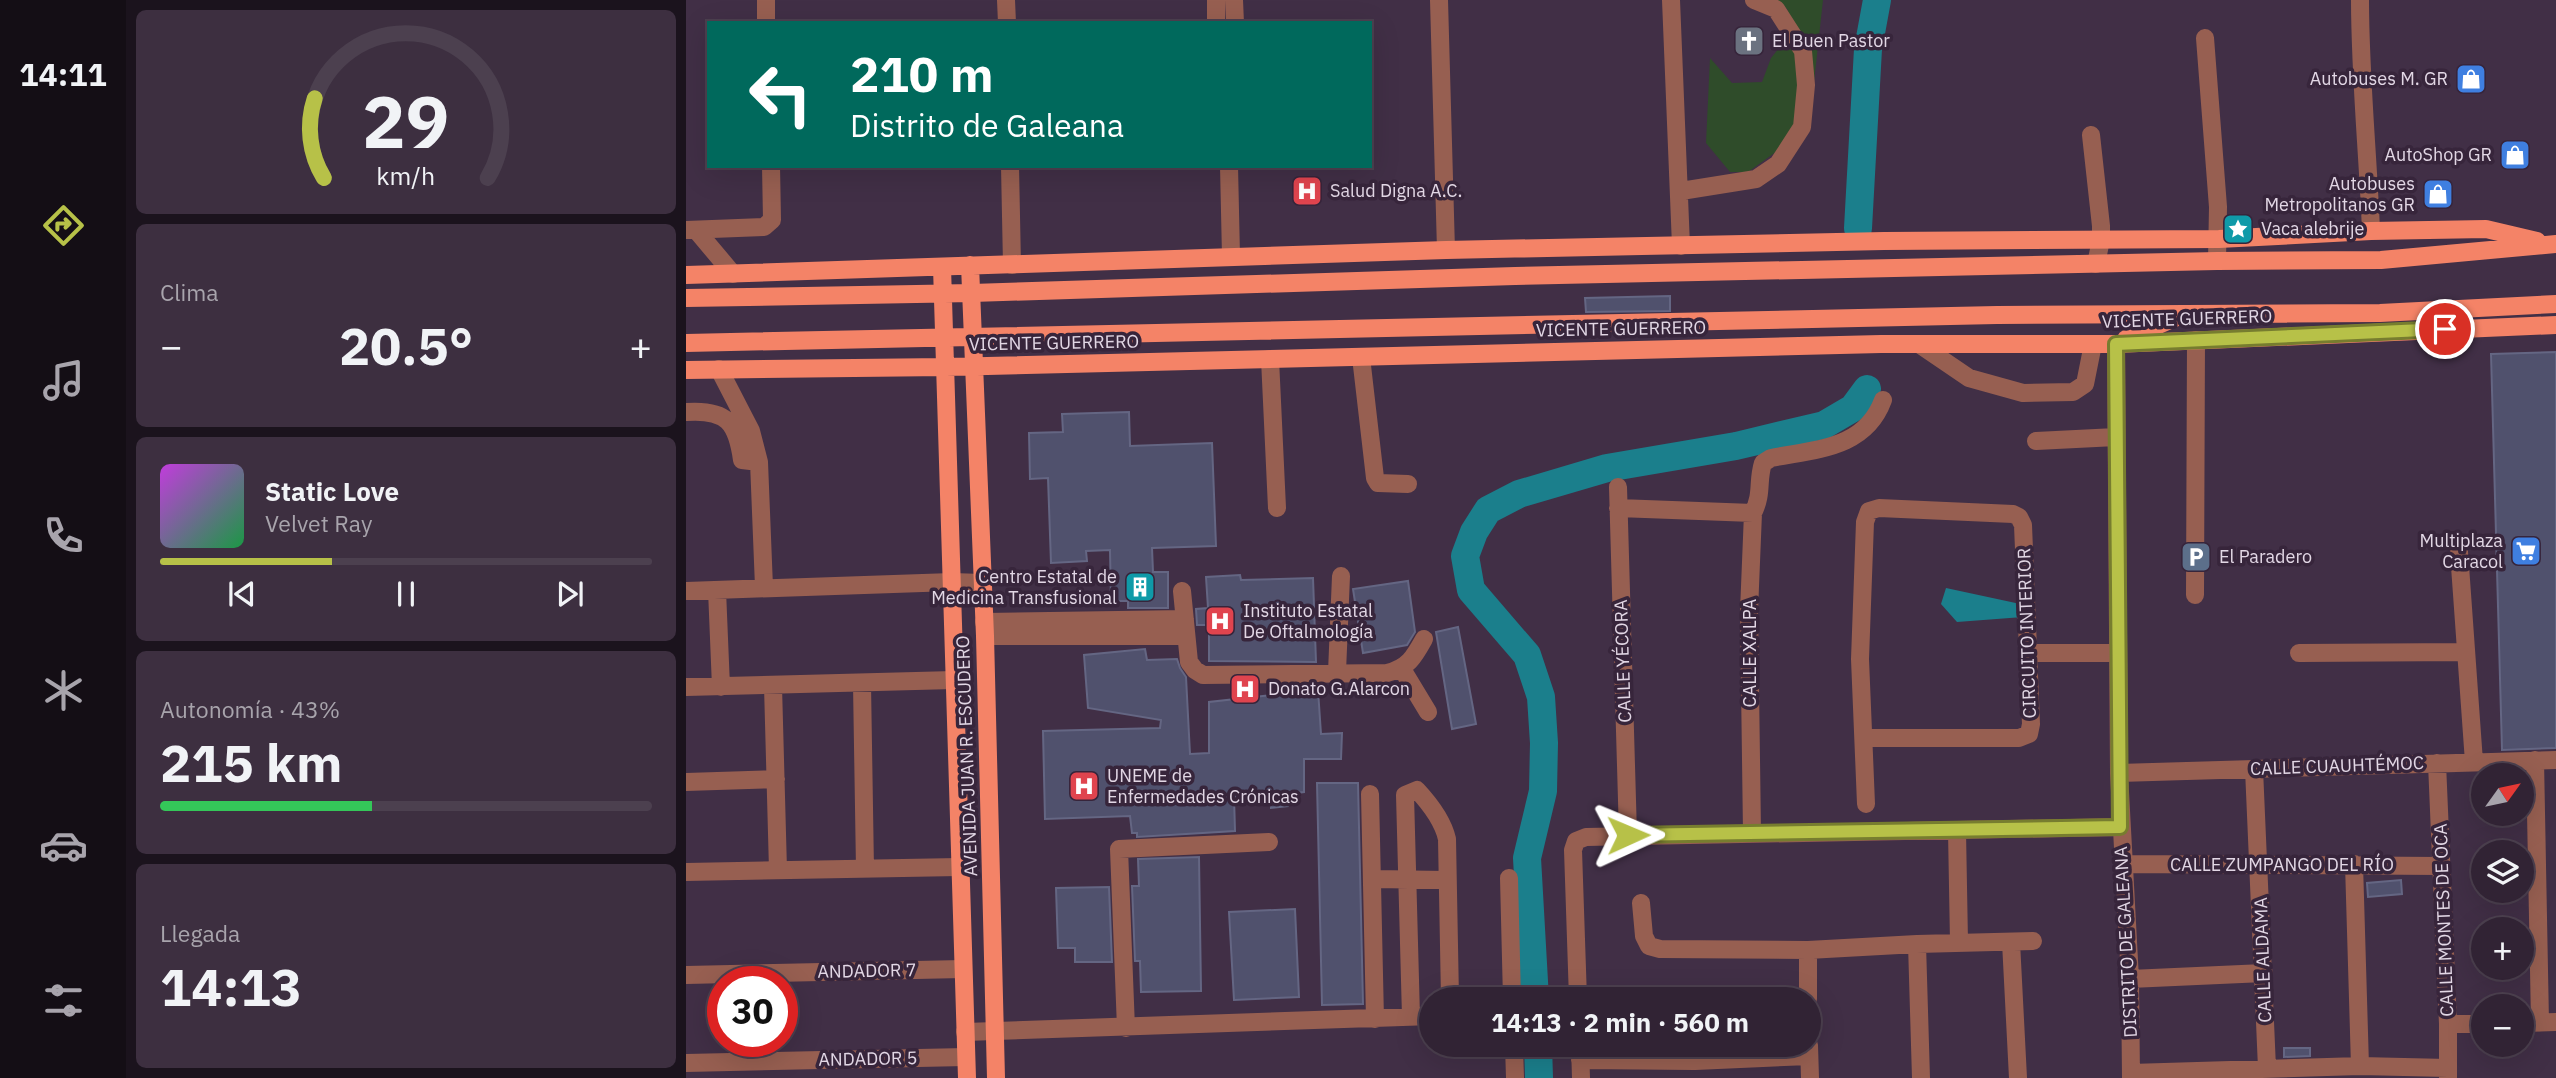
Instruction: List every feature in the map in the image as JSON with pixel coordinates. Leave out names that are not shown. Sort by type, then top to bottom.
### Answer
[{"type":"main road","points":[[686,275],[1446,250],[1884,241],[2219,239],[2371,231],[2486,229],[2553,245]]},
{"type":"main road","points":[[686,298],[972,293],[1515,276],[2381,260],[2553,245]]},
{"type":"main road","points":[[1513,249],[1515,276]]},
{"type":"main road","name":"AVENIDA JUAN R. ESCUDERO","points":[[971,265],[996,1078]]},
{"type":"main road","name":"AVENIDA JUAN R. ESCUDERO","points":[[942,267],[967,1078]]},
{"type":"main road","points":[[686,343],[1997,315],[2380,313],[2551,302]]},
{"type":"main road","points":[[2116,344],[2183,314]]},
{"type":"main road","name":"VICENTE GUERRERO","points":[[686,370],[946,367],[1919,344],[2116,344],[2556,325]]},
{"type":"street","points":[[766,0],[766,21]]},
{"type":"street","points":[[1006,0],[1007,21]]},
{"type":"street","points":[[1216,0],[1216,21]]},
{"type":"street","points":[[1234,0],[1235,21]]},
{"type":"street","points":[[1439,0],[1446,250]]},
{"type":"street","points":[[1671,0],[1681,191],[1681,246]]},
{"type":"street","points":[[1681,191],[1756,179],[1778,164],[1802,127],[1806,85],[1803,51],[1776,9],[1754,0]]},
{"type":"street","points":[[2360,0],[2360,54],[2368,145],[2371,231]]},
{"type":"street","points":[[2205,38],[2219,239],[2217,261]]},
{"type":"street","points":[[2091,135],[2101,240],[2096,264]]},
{"type":"street","points":[[691,230],[764,227],[772,220],[771,168]]},
{"type":"street","points":[[1010,168],[1012,265]]},
{"type":"street","points":[[1229,168],[1230,256]]},
{"type":"street","points":[[691,230],[733,274]]},
{"type":"street","points":[[2195,595],[2196,340]]},
{"type":"street","points":[[1919,344],[1969,378],[2023,393],[2073,392],[2085,384],[2093,344]]},
{"type":"street","name":"DISTRITO DE GALEANA","points":[[2116,344],[2120,827],[2130,979],[2131,1076]]},
{"type":"street","points":[[1360,356],[1372,471],[1378,483],[1408,484]]},
{"type":"street","points":[[1270,359],[1278,508]]},
{"type":"street","points":[[719,369],[751,431],[760,461],[764,587]]},
{"type":"street","name":"CALLE XALPA","points":[[1752,833],[1749,611],[1753,513],[1760,499],[1759,475],[1763,463],[1771,458],[1842,444],[1860,433],[1877,417],[1883,400]]},
{"type":"street","points":[[686,412],[720,416],[733,425],[739,438],[742,460],[760,461]]},
{"type":"street","points":[[2036,441],[2116,437]]},
{"type":"street","name":"CALLE YÉCORA","points":[[1618,488],[1628,835]]},
{"type":"street","points":[[1618,508],[1753,513]]},
{"type":"street","name":"CIRCUITO INTERIOR","points":[[1879,508],[2019,517],[2023,525],[2028,653],[2031,724],[2029,734],[2020,738],[1864,738],[1860,659],[1865,522],[1869,511],[1879,508]]},
{"type":"street","points":[[2459,552],[2474,762]]},
{"type":"street","points":[[1337,672],[1341,576]]},
{"type":"street","points":[[686,591],[982,583]]},
{"type":"street","points":[[717,590],[721,687]]},
{"type":"street","points":[[1182,591],[1189,662],[1203,675],[1387,673],[1402,669],[1413,659],[1424,639]]},
{"type":"street","points":[[984,629],[1186,628]]},
{"type":"street","points":[[2299,653],[2466,652]]},
{"type":"street","points":[[2028,653],[2118,653]]},
{"type":"street","points":[[1402,669],[1428,712]]},
{"type":"street","points":[[686,687],[954,680]]},
{"type":"street","points":[[862,684],[865,869]]},
{"type":"street","points":[[773,686],[778,870]]},
{"type":"street","points":[[1864,738],[1866,804]]},
{"type":"street","points":[[2535,760],[2539,1022]]},
{"type":"street","name":"CALLE CUAUHTÉMOC","points":[[2119,773],[2556,760]]},
{"type":"street","name":"CALLE MONTES DE OCA","points":[[2437,763],[2448,1073]]},
{"type":"street","name":"CALLE ALDAMA","points":[[2254,769],[2267,1068]]},
{"type":"street","points":[[686,782],[776,779]]},
{"type":"street","points":[[1411,1017],[1405,795],[1417,790],[1429,803],[1445,831],[1450,987]]},
{"type":"street","points":[[1370,794],[1375,1019]]},
{"type":"street","points":[[1578,987],[1573,850],[1576,841],[1586,837],[2120,827]]},
{"type":"street","points":[[1957,831],[1959,942]]},
{"type":"street","points":[[1126,1028],[1119,849],[1269,842]]},
{"type":"street","name":"CALLE ZUMPANGO DEL RÍO","points":[[2123,864],[2441,866]]},
{"type":"street","points":[[2354,864],[2360,1066]]},
{"type":"street","points":[[686,872],[959,867]]},
{"type":"street","points":[[1509,878],[1512,987]]},
{"type":"street","points":[[1372,879],[1447,880]]},
{"type":"street","points":[[1641,903],[1644,936],[1649,946],[1660,949],[1808,950],[2033,941]]},
{"type":"street","points":[[2011,942],[2018,1078]]},
{"type":"street","points":[[1917,944],[1921,1078]]},
{"type":"street","points":[[1808,950],[1808,987]]},
{"type":"street","name":"ANDADOR 7","points":[[686,975],[963,969]]},
{"type":"street","points":[[2130,979],[2264,973]]},
{"type":"street","points":[[965,1032],[1419,1017]]},
{"type":"street","points":[[2448,1024],[2471,1024]]},
{"type":"street","name":"ANDADOR 5","points":[[686,1063],[966,1057]]},
{"type":"street","points":[[1514,1057],[1515,1078]]},
{"type":"street","points":[[1580,1061],[1695,1070],[1773,1057]]},
{"type":"street","points":[[1809,1057],[1810,1078]]},
{"type":"street","points":[[2131,1076],[2227,1074],[2267,1068],[2360,1066],[2448,1073]]},
{"type":"green space","points":[[1777,0],[1823,0],[1809,128],[1748,172],[1730,172],[1706,143],[1710,58],[1732,83],[1762,82],[1771,58],[1783,43],[1788,10]]},
{"type":"water","points":[[1946,588],[2025,605],[2023,617],[1957,622],[1941,604]]},
{"type":"building","points":[[1670,296],[1670,311],[1586,312],[1585,298]]},
{"type":"building","name":"Multiplaza Caracol","points":[[2556,352],[2556,748],[2502,750],[2491,354]]},
{"type":"building","points":[[1129,412],[1130,446],[1212,443],[1216,546],[1152,548],[1153,572],[1168,572],[1168,608],[1128,608],[1128,601],[1111,601],[1110,550],[1086,551],[1087,561],[1051,563],[1048,478],[1030,479],[1029,433],[1063,432],[1062,414]]},
{"type":"building","points":[[1240,575],[1241,580],[1313,578],[1316,662],[1209,661],[1209,625],[1197,625],[1196,609],[1208,608],[1206,577]]},
{"type":"building","points":[[1408,581],[1415,632],[1407,645],[1363,653],[1353,589]]},
{"type":"building","points":[[1458,627],[1476,724],[1452,729],[1436,632]]},
{"type":"building","points":[[1145,649],[1147,660],[1177,659],[1186,677],[1190,754],[1209,753],[1209,702],[1318,690],[1321,734],[1342,733],[1341,759],[1304,759],[1304,792],[1288,794],[1288,806],[1271,808],[1270,795],[1234,797],[1235,831],[1137,837],[1137,833],[1132,833],[1130,816],[1045,819],[1043,731],[1160,728],[1161,720],[1088,708],[1084,655]]},
{"type":"building","points":[[1317,783],[1358,783],[1363,1004],[1322,1005]]},
{"type":"building","points":[[1199,857],[1201,991],[1141,992],[1140,961],[1135,961],[1132,886],[1139,886],[1138,859]]},
{"type":"building","points":[[2401,880],[2402,894],[2368,897],[2367,883]]},
{"type":"building","points":[[1109,887],[1112,962],[1075,962],[1075,948],[1058,948],[1056,888]]},
{"type":"building","points":[[1295,909],[1299,997],[1234,1000],[1229,912]]},
{"type":"building","points":[[2284,1048],[2310,1048],[2310,1056],[2284,1057]]},
{"type":"waterway","points":[[1858,228],[1868,49],[1877,0]]},
{"type":"waterway","points":[[1534,987],[1527,858],[1543,791],[1541,697],[1527,655],[1471,590],[1465,556],[1474,532],[1488,510],[1519,494],[1607,468],[1736,446],[1824,425],[1853,408],[1867,389]]},
{"type":"waterway","points":[[1538,1057],[1539,1078]]},
{"type":"place","name":"El Buen Pastor","points":[[1749,41]]},
{"type":"place","name":"Autobuses M. GR","points":[[2471,79]]},
{"type":"place","name":"AutoShop GR","points":[[2515,155]]},
{"type":"place","name":"Salud Digna A.C.","points":[[1307,191]]},
{"type":"place","name":"Autobuses Metropolitanos GR","points":[[2438,194]]},
{"type":"place","name":"Vaca alebrije","points":[[2238,229]]},
{"type":"place","name":"Multiplaza Caracol","points":[[2526,551]]},
{"type":"place","name":"El Paradero","points":[[2196,557]]},
{"type":"place","name":"Centro Estatal de Medicina Transfusional","points":[[1140,587]]},
{"type":"place","name":"Instituto Estatal De Oftalmología","points":[[1220,621]]},
{"type":"place","name":"Donato G.Alarcon","points":[[1245,689]]},
{"type":"place","name":"UNEME de Enfermedades Crónicas","points":[[1084,786]]},
{"type":"route","points":[[1628,835],[2120,827],[2116,344],[2445,329]]}]
